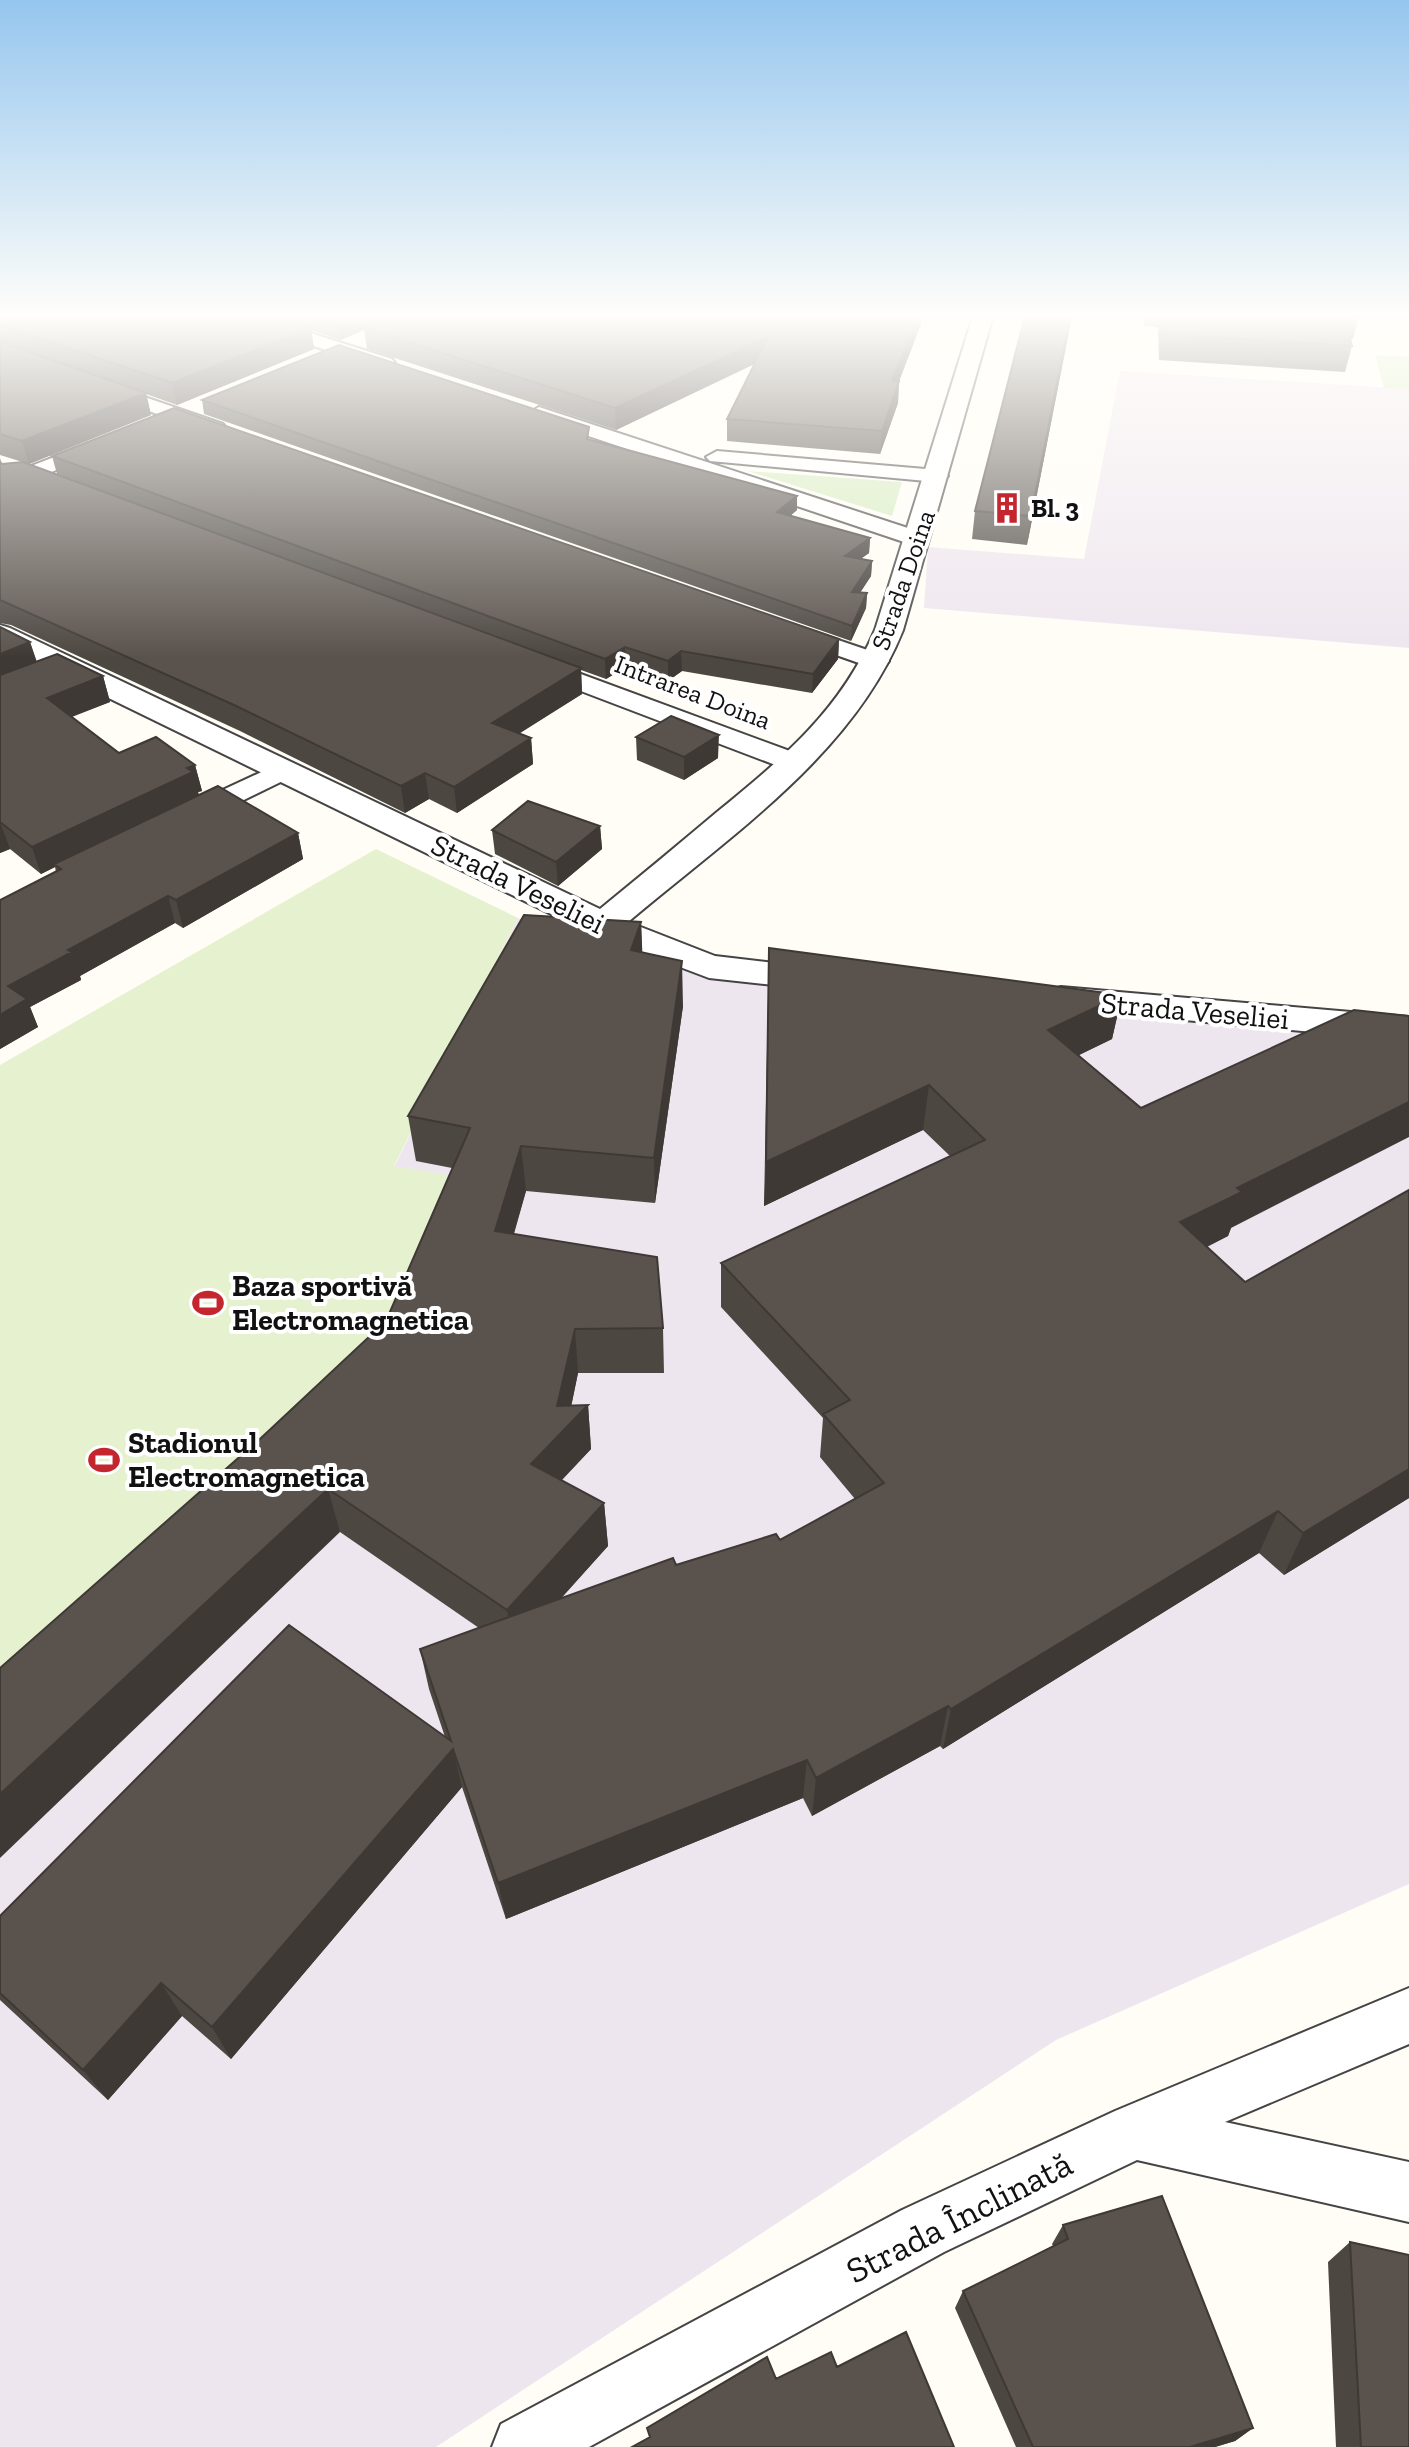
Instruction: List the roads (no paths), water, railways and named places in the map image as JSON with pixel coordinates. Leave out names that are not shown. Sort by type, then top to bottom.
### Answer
[{"type":"street","points":[[220,430],[237,436]]},
{"type":"street","points":[[590,430],[918,539]]},
{"type":"street","name":"Strada Doina","points":[[603,925],[796,763],[844,711],[876,661],[889,630],[950,430]]},
{"type":"street","points":[[0,486],[118,438]]},
{"type":"street","points":[[657,452],[937,476]]},
{"type":"street","points":[[0,463],[57,484]]},
{"type":"street","points":[[772,625],[876,661]]},
{"type":"street","name":"Strada Veseliei","points":[[0,634],[603,925],[709,967],[863,982]]},
{"type":"street","name":"Intrarea Doina","points":[[515,657],[796,763]]},
{"type":"street","points":[[32,681],[67,667]]},
{"type":"street","points":[[160,830],[283,770]]},
{"type":"street","name":"Strada Veseliei","points":[[1035,997],[1409,1029]]},
{"type":"street","name":"Strada Înclinată","points":[[524,2447],[923,2231],[1135,2131],[1409,2016]]},
{"type":"street","points":[[1135,2131],[1409,2192]]},
{"type":"place","name":"Bl. 3","points":[[1007,508]]},
{"type":"place","name":"Baza sportivă Electromagnetica","points":[[208,1303]]},
{"type":"place","name":"Stadionul Electromagnetica","points":[[104,1460]]}]
